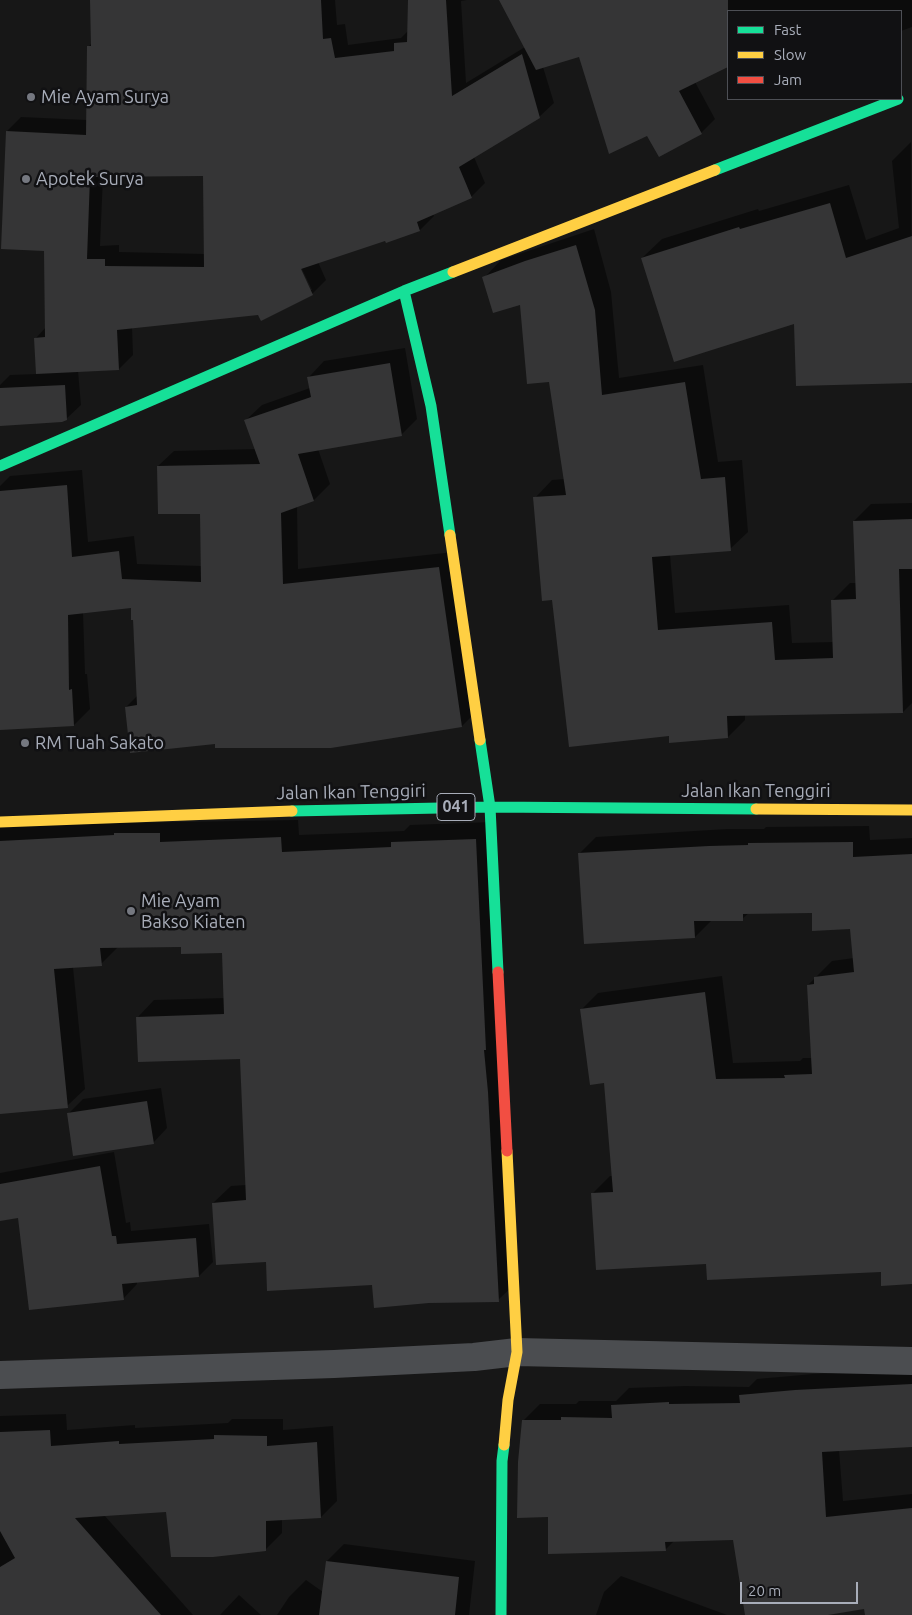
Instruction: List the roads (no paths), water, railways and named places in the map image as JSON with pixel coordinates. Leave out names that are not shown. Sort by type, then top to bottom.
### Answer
[{"type":"street","points":[[0,466],[404,291],[895,100]]},
{"type":"street","points":[[404,291],[431,406],[490,807],[517,1352],[508,1400],[502,1461],[500,1615]]},
{"type":"street","name":"Jalan Ikan Tenggiri","points":[[0,822],[215,813],[490,807],[912,810]]},
{"type":"street","points":[[0,1375],[334,1364],[474,1357],[517,1352],[912,1361]]},
{"type":"place","name":"Mie Ayam Surya","points":[[31,97]]},
{"type":"place","name":"Apotek Surya","points":[[26,179]]},
{"type":"place","name":"RM Tuah Sakato","points":[[25,743]]},
{"type":"place","name":"Mie Ayam Bakso Kiaten","points":[[131,911]]}]
